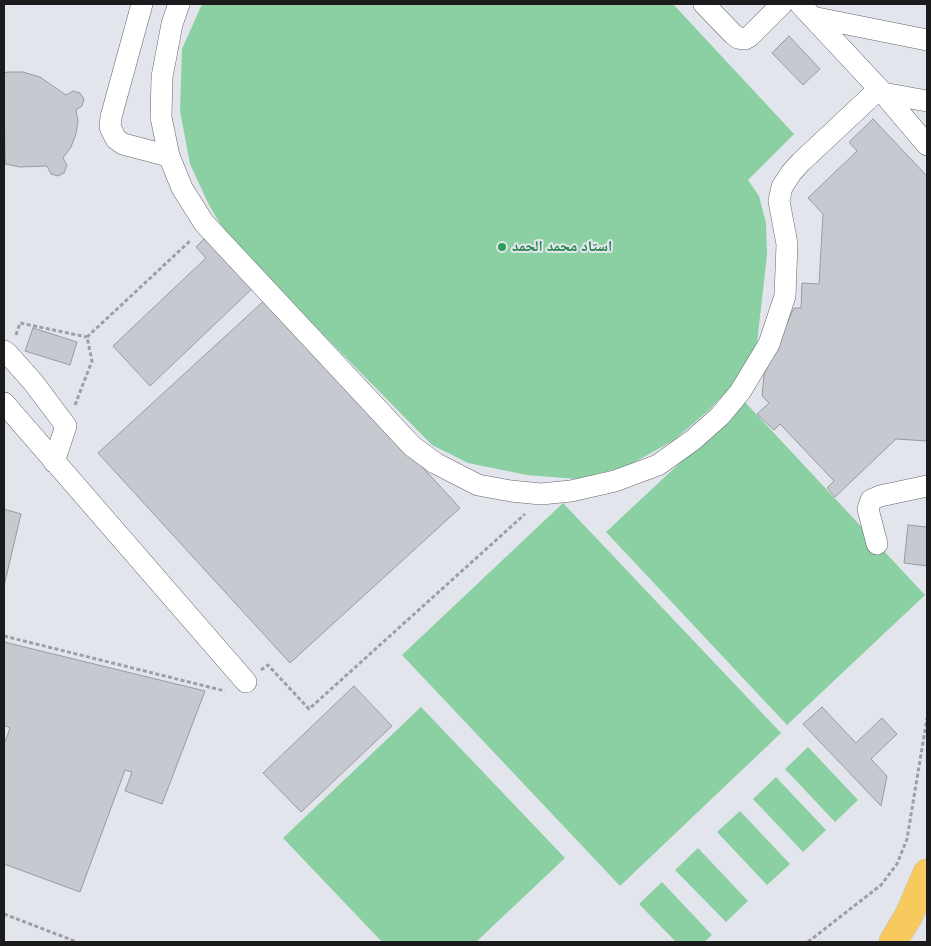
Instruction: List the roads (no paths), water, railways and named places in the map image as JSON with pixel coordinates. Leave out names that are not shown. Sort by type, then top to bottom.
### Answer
[{"type":"highway","points":[[893,942],[909,915],[927,873]]},
{"type":"lane","points":[[142,4],[110,117],[110,127],[116,139],[123,144],[169,156]]},
{"type":"lane","points":[[180,4],[172,24],[162,77],[161,117],[169,156],[182,188],[207,225],[412,446],[435,463],[478,484],[511,491],[548,493],[571,491],[615,481],[658,465],[693,440],[720,416],[735,398],[769,344],[785,296],[788,244],[779,201],[782,187],[801,162],[881,91]]},
{"type":"lane","points":[[704,4],[733,34],[738,38],[744,39],[750,36],[782,4]]},
{"type":"lane","points":[[806,10],[927,40]]},
{"type":"lane","points":[[806,10],[881,91],[927,145]]},
{"type":"lane","points":[[881,91],[927,101]]},
{"type":"lane","points":[[6,352],[33,382],[66,426],[54,462]]},
{"type":"lane","points":[[4,403],[246,682]]},
{"type":"lane","points":[[877,544],[868,509],[871,500],[880,496],[927,486]]},
{"type":"place","name":"استاد محمد الحمد","points":[[502,247]]}]
